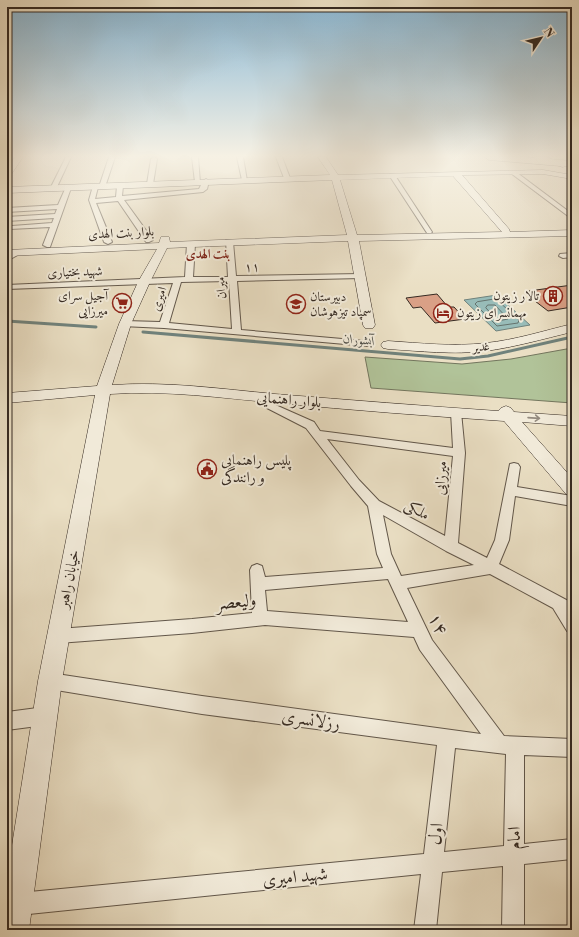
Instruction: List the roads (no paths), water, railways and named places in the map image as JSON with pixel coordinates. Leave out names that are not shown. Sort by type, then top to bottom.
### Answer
[{"type":"main road","points":[[342,201],[361,276],[369,325]]},
{"type":"main road","points":[[479,201],[506,231]]},
{"type":"main road","name":"بلوار بنت الهدی","points":[[12,253],[160,241],[191,244],[429,232],[506,231],[572,227]]},
{"type":"main road","name":"بلوار بنت الهدی","points":[[7,247],[108,242],[352,236],[503,236],[572,233]]},
{"type":"main road","name":"خیابان راهبر","points":[[14,930],[19,904],[15,874],[105,386],[125,324],[160,241]]},
{"type":"main road","name":"غدیر","points":[[388,345],[448,349],[475,348],[502,344],[572,328]]},
{"type":"main road","name":"بلوار راهنمایی","points":[[7,398],[105,386],[134,380],[174,381],[506,411],[572,421]]},
{"type":"main road","name":"بلوار راهنمایی","points":[[7,389],[105,386],[182,390],[374,407],[456,412],[572,409]]},
{"type":"main road","points":[[506,411],[572,488]]},
{"type":"street","points":[[46,245],[61,207],[60,201]]},
{"type":"street","points":[[93,201],[108,242]]},
{"type":"street","points":[[122,201],[160,241]]},
{"type":"street","points":[[409,201],[429,232]]},
{"type":"street","points":[[551,201],[572,217]]},
{"type":"street","points":[[7,210],[61,207]]},
{"type":"street","points":[[7,219],[57,216]]},
{"type":"street","points":[[12,228],[54,226]]},
{"type":"street","name":"میران","points":[[229,242],[234,279],[237,331]]},
{"type":"street","name":"امیری","points":[[189,280],[191,244]]},
{"type":"street","points":[[7,259],[12,253]]},
{"type":"street","points":[[563,256],[572,255]]},
{"type":"street","name":"۱۱","points":[[144,282],[361,276]]},
{"type":"street","name":"امیری","points":[[164,325],[178,280]]},
{"type":"street","name":"شهید بختیاری","points":[[7,287],[144,282]]},
{"type":"street","points":[[125,324],[164,325],[237,331],[365,344]]},
{"type":"street","name":"ملکی","points":[[271,406],[310,425],[355,483],[374,504],[451,547],[572,611]]},
{"type":"street","name":"میرزایی","points":[[451,547],[458,453],[456,412]]},
{"type":"street","points":[[318,434],[458,453]]},
{"type":"street","points":[[260,619],[258,577],[395,578],[490,568],[502,540],[514,466]]},
{"type":"street","points":[[510,491],[572,500]]},
{"type":"street","name":"۱۴","points":[[374,504],[384,554],[426,645],[508,746]]},
{"type":"street","points":[[557,603],[572,626]]},
{"type":"street","name":"ولیعصر","points":[[58,636],[192,626],[260,619],[419,630]]},
{"type":"street","name":"رزلانسری","points":[[50,681],[202,705],[508,746],[572,748]]},
{"type":"street","points":[[7,721],[45,716]]},
{"type":"street","name":"اول","points":[[425,930],[447,738]]},
{"type":"street","name":"امام","points":[[508,746],[514,855],[513,930]]},
{"type":"street","name":"شهید امیری","points":[[19,904],[572,849]]},
{"type":"water","points":[[497,295],[530,325],[496,331],[464,300]]},
{"type":"waterway","name":"آبشوران","points":[[7,321],[96,327]]},
{"type":"waterway","name":"آبشوران","points":[[143,332],[460,359],[488,356],[572,337]]},
{"type":"place","name":"تالار زیتون","points":[[553,296]]},
{"type":"place","name":"آجیل سرای میرزایی","points":[[122,303]]},
{"type":"place","name":"دبیرستان سمپاد تیزهوشان","points":[[296,304]]},
{"type":"place","name":"مهمانسرای زیتون","points":[[443,313]]},
{"type":"place","name":"پلیس راهنمایی و رانندگی","points":[[207,469]]},
{"type":"district","name":"بنت الهدی","points":[[208,254]]}]
